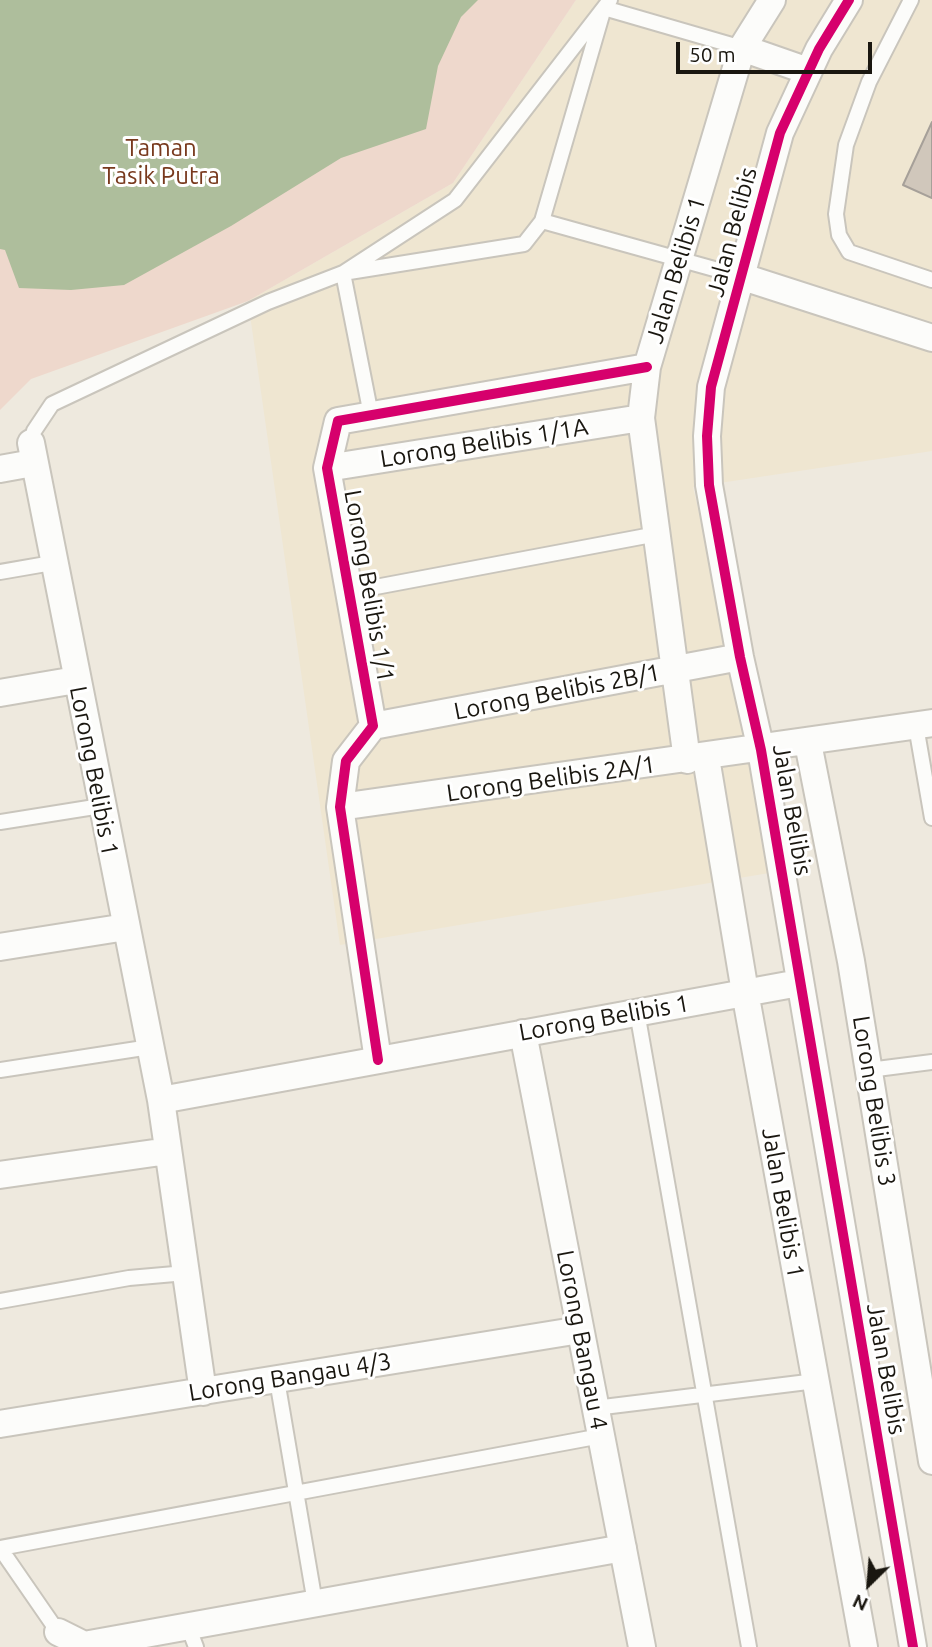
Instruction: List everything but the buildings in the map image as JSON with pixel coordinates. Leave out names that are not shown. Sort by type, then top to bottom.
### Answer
[{"type":"street","name":"Jalan Belibis 1","points":[[772,0],[742,48],[647,367],[641,418],[675,670],[745,992],[864,1647]]},
{"type":"street","name":"Jalan Belibis","points":[[849,0],[808,71],[780,134],[711,387],[707,436],[709,485],[740,657],[761,750],[913,1647]]},
{"type":"street","points":[[742,48],[808,71]]},
{"type":"street","points":[[743,277],[932,338]]},
{"type":"street","name":"Lorong Belibis 1/1","points":[[373,726],[327,467],[338,421],[647,367]]},
{"type":"street","name":"Lorong Belibis 1/1A","points":[[327,467],[641,418]]},
{"type":"street","points":[[0,469],[32,453]]},
{"type":"street","name":"Lorong Belibis 1","points":[[32,453],[161,1100],[203,1392]]},
{"type":"street","name":"Lorong Belibis 2B/1","points":[[373,726],[740,657]]},
{"type":"street","points":[[0,693],[76,680]]},
{"type":"street","name":"Lorong Belibis 2A/1","points":[[340,807],[924,725]]},
{"type":"street","points":[[373,726],[346,761],[340,807],[379,1060]]},
{"type":"street","name":"Lorong Belibis 3","points":[[808,743],[926,1389],[932,1461]]},
{"type":"street","points":[[0,947],[126,927]]},
{"type":"street","name":"Lorong Belibis 1","points":[[161,1100],[799,983]]},
{"type":"street","name":"Lorong Bangau 4","points":[[523,1033],[642,1647]]},
{"type":"street","points":[[0,1175],[168,1151]]},
{"type":"street","name":"Lorong Bangau 4/3","points":[[0,1424],[580,1330]]},
{"type":"street","points":[[58,1632],[84,1645],[192,1637],[315,1603],[623,1548]]},
{"type":"lane","points":[[911,0],[869,82],[846,145],[836,214],[839,235],[849,252],[932,280]]},
{"type":"lane","points":[[607,4],[742,48]]},
{"type":"lane","points":[[343,273],[524,244],[542,221],[607,4]]},
{"type":"lane","points":[[32,453],[34,430],[52,404],[268,302],[343,273],[455,200],[607,4]]},
{"type":"lane","points":[[542,221],[743,277]]},
{"type":"lane","points":[[343,273],[370,415]]},
{"type":"lane","points":[[349,592],[657,534]]},
{"type":"lane","points":[[0,572],[52,563]]},
{"type":"lane","points":[[924,725],[932,818]]},
{"type":"lane","points":[[0,822],[101,806]]},
{"type":"lane","points":[[637,1012],[749,1647]]},
{"type":"lane","points":[[0,1070],[150,1047]]},
{"type":"lane","points":[[869,1070],[932,1062]]},
{"type":"lane","points":[[0,1301],[129,1278],[186,1273]]},
{"type":"lane","points":[[277,1380],[315,1603]]},
{"type":"lane","points":[[595,1408],[816,1381]]},
{"type":"lane","points":[[58,1632],[0,1548],[601,1436]]},
{"type":"shaded area","name":"Taman Tasik Putra","points":[[0,0],[478,0],[461,17],[438,66],[426,129],[341,158],[231,226],[124,285],[71,290],[19,288],[5,250],[0,249]]},
{"type":"shaded area","points":[[576,0],[932,0],[932,451],[693,487],[781,871],[340,945],[248,301],[453,183]]},
{"type":"green space","name":"Taman Tasik Putra","points":[[0,0],[576,0],[453,183],[248,301],[31,379],[0,410]]},
{"type":"cycle path","points":[[849,0],[819,49],[780,133],[711,387],[707,436],[709,485],[740,657],[761,750],[913,1647]]},
{"type":"cycle path","points":[[378,1060],[340,807],[346,761],[373,726],[327,468],[338,421],[647,367]]}]
